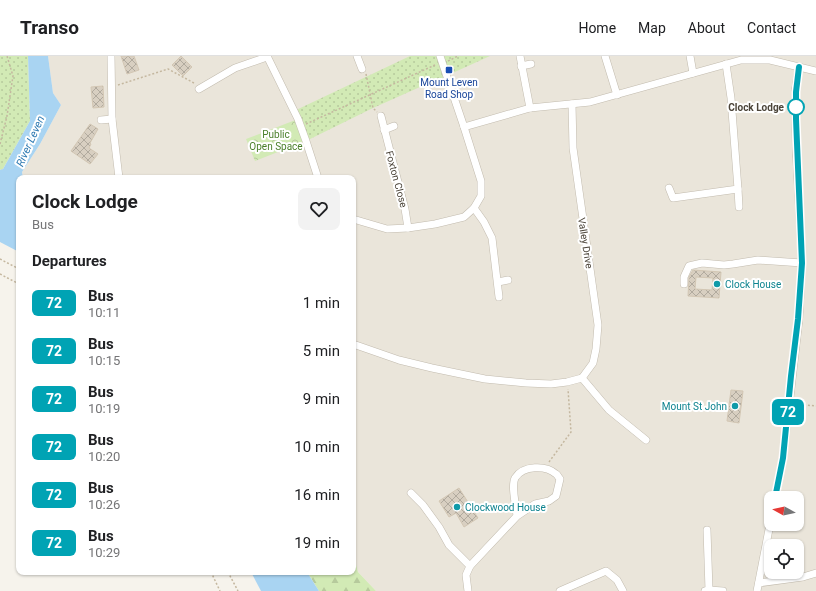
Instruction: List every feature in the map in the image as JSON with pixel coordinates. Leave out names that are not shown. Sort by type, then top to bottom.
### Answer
[{"type":"street","points":[[111,56],[112,118],[119,175]]},
{"type":"street","points":[[520,56],[530,108]]},
{"type":"street","points":[[605,56],[617,95]]},
{"type":"street","points":[[690,56],[693,73]]},
{"type":"street","points":[[199,89],[235,68],[267,57],[300,126],[317,175]]},
{"type":"street","points":[[359,57],[362,69]]},
{"type":"street","points":[[356,220],[387,228],[408,228],[435,224],[464,217],[474,208],[481,196],[480,181],[464,127],[441,59]]},
{"type":"street","points":[[464,127],[530,108],[590,102],[741,60],[770,60],[816,71]]},
{"type":"street","points":[[521,66],[531,64]]},
{"type":"street","points":[[726,64],[731,98],[739,207]]},
{"type":"street","points":[[776,491],[783,458],[798,319],[802,263],[796,147],[796,92],[799,67]]},
{"type":"street","name":"Valley Drive","points":[[572,104],[573,148],[598,325],[593,363],[582,378]]},
{"type":"street","name":"Foxton Close","points":[[381,116],[405,209],[408,228]]},
{"type":"street","points":[[101,120],[112,118]]},
{"type":"street","points":[[384,130],[394,126]]},
{"type":"street","points":[[669,188],[673,198],[738,189]]},
{"type":"street","points":[[474,208],[484,222],[492,238],[499,297]]},
{"type":"street","points":[[684,284],[684,277],[689,266],[702,263],[724,265],[758,260],[802,263]]},
{"type":"street","points":[[498,282],[508,280]]},
{"type":"street","points":[[356,345],[399,360],[485,379],[550,384],[582,378],[609,410],[644,438],[647,430]]},
{"type":"street","points":[[468,591],[466,575],[470,566],[517,516],[535,504],[549,501],[556,496],[560,479],[556,474],[545,468],[525,469],[515,478],[513,488],[517,516]]},
{"type":"street","points":[[411,497],[424,505],[449,545],[470,566]]},
{"type":"street","points":[[707,529],[707,590],[723,591]]},
{"type":"street","points":[[757,591],[769,531]]},
{"type":"street","points":[[560,591],[606,571],[617,580],[623,591]]},
{"type":"street","points":[[758,583],[804,577],[816,573]]},
{"type":"path","points":[[0,144],[7,116],[13,76],[7,56]]},
{"type":"path","points":[[300,126],[441,59],[458,56]]},
{"type":"path","points":[[362,69],[367,75],[373,108],[381,116]]},
{"type":"path","points":[[112,86],[168,70],[199,89]]},
{"type":"path","points":[[0,259],[16,267]]},
{"type":"path","points":[[0,274],[16,282]]},
{"type":"path","points":[[545,468],[571,432],[567,382]]},
{"type":"path","points":[[788,404],[816,406]]},
{"type":"path","points":[[212,575],[220,591]]},
{"type":"path","points":[[230,575],[238,591]]},
{"type":"shaded area","points":[[48,56],[816,56],[816,591],[376,591],[358,572],[356,564],[356,175],[22,175],[22,172],[40,144],[61,105],[53,93]]},
{"type":"green space","points":[[0,56],[28,56],[30,121],[3,169],[0,170]]},
{"type":"green space","points":[[410,56],[490,56],[446,76],[448,81],[429,83],[373,108],[306,141],[294,111]]},
{"type":"green space","name":"Public Open Space","points":[[298,119],[306,141],[255,161],[246,139]]},
{"type":"green space","points":[[356,564],[358,572],[376,591],[319,591],[309,575],[356,575]]},
{"type":"water","name":"River Leven","points":[[28,56],[48,56],[53,93],[61,105],[40,144],[22,172],[22,175],[16,175],[16,250],[0,242],[0,170],[3,169],[30,121]]},
{"type":"water","points":[[253,575],[309,575],[319,591],[261,591]]},
{"type":"building","points":[[121,56],[134,56],[139,70],[127,74]]},
{"type":"building","points":[[181,56],[192,67],[183,76],[172,65]]},
{"type":"building","points":[[103,86],[104,107],[93,108],[91,87]]},
{"type":"building","points":[[90,124],[98,129],[90,143],[89,148],[98,154],[90,164],[71,151]]},
{"type":"building","name":"Clock House","points":[[693,270],[721,272],[719,298],[688,296],[689,277]],"holes":[[[696,277],[713,278],[712,290],[695,289]]]},
{"type":"building","name":"Mount St John","points":[[731,390],[743,391],[739,423],[727,421]]},
{"type":"building","name":"Clockwood House","points":[[459,488],[478,518],[464,527],[456,513],[449,517],[439,501]]},
{"type":"bus line","name":"72","points":[[776,491],[783,458],[798,319],[802,263],[796,147],[796,92],[799,67]]},
{"type":"place","name":"Mount Leven Road Shop","points":[[449,70]]},
{"type":"place","name":"Clock Lodge","points":[[796,107]]},
{"type":"place","name":"Clock House","points":[[717,284]]},
{"type":"place","name":"Mount St John","points":[[735,406]]},
{"type":"place","name":"Clockwood House","points":[[457,507]]}]
